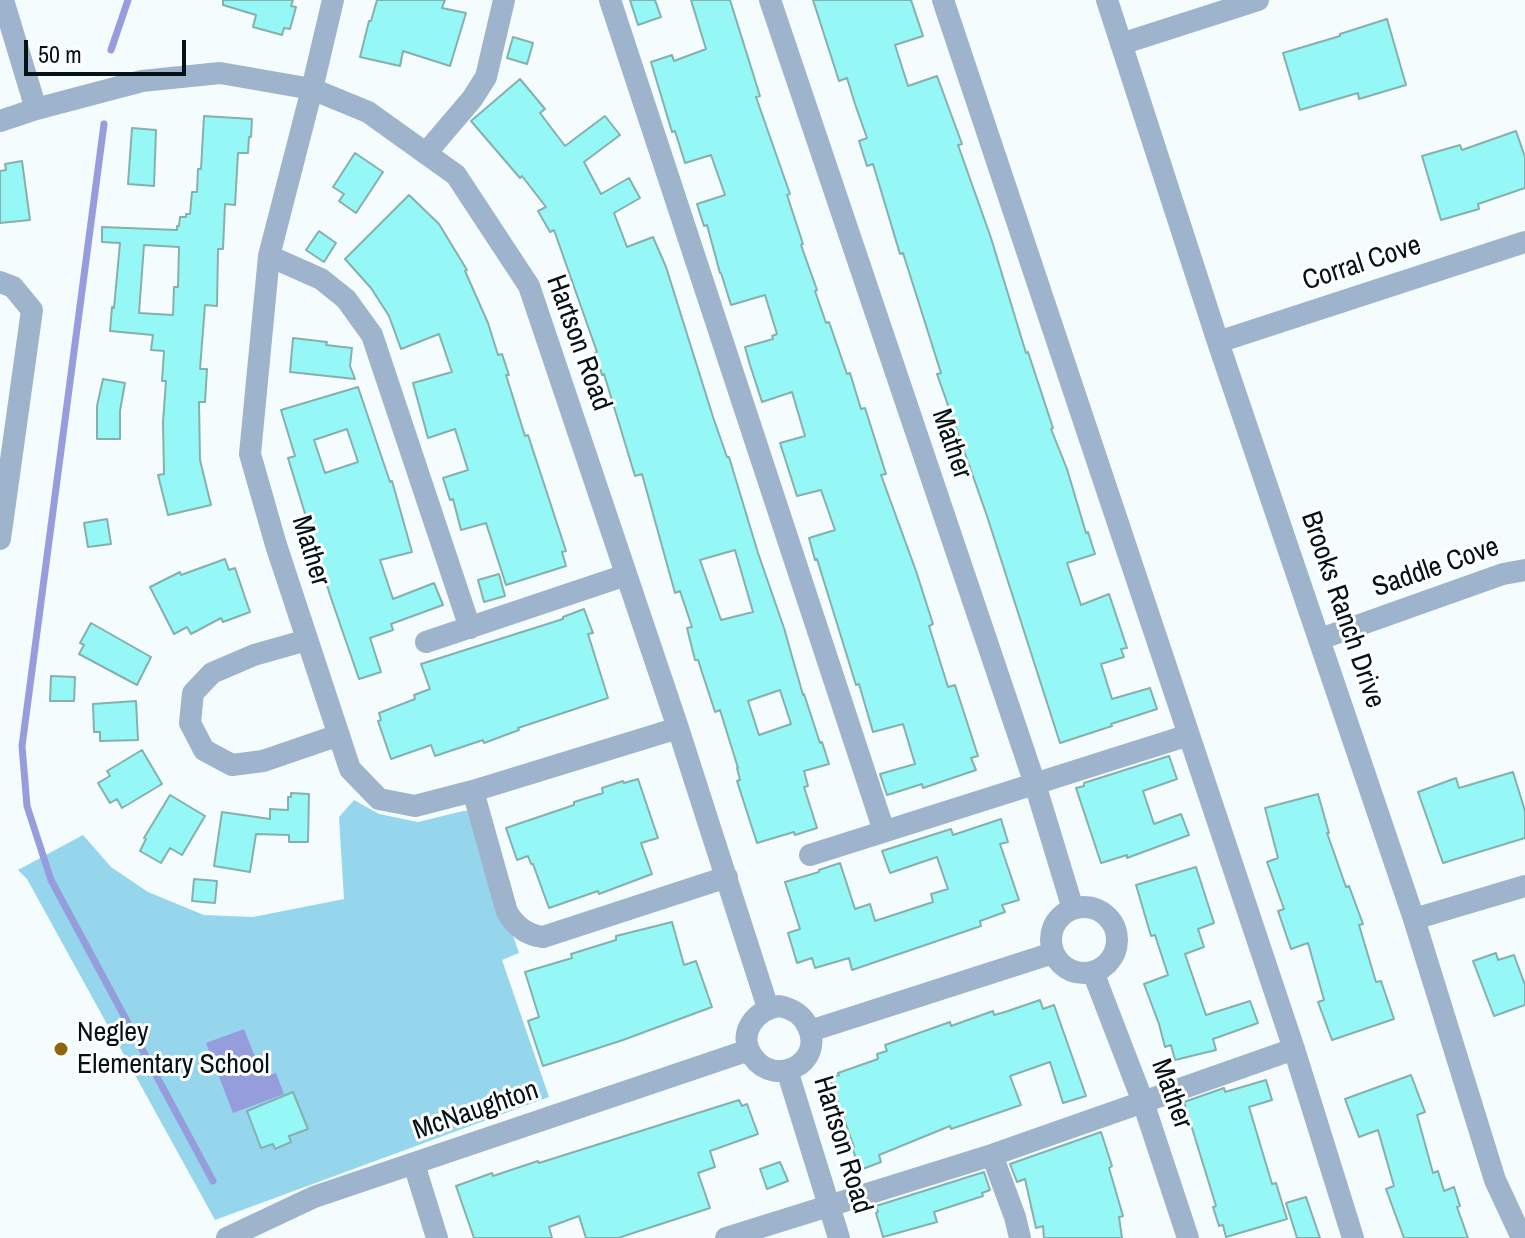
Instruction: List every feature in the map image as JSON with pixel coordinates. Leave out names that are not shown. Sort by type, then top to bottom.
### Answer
[{"type":"street","points":[[3,0],[36,109]]},
{"type":"street","name":"Mather","points":[[333,0],[269,256],[250,454],[276,545],[350,769],[379,799],[415,806],[678,728]]},
{"type":"street","points":[[426,153],[472,99],[486,77],[504,0]]},
{"type":"street","points":[[610,0],[884,831]]},
{"type":"street","name":"Mather","points":[[770,0],[1035,784],[1073,909]]},
{"type":"street","points":[[943,0],[1294,1049],[1353,1238]]},
{"type":"street","name":"Brooks Ranch Drive","points":[[1107,0],[1218,342],[1414,919],[1495,1180],[1522,1238]]},
{"type":"street","points":[[1121,44],[1258,0]]},
{"type":"street","name":"Hartson Road","points":[[0,121],[142,81],[220,73],[312,89],[368,112],[456,175],[529,286],[678,728],[768,1008]]},
{"type":"street","name":"Corral Cove","points":[[1218,342],[1525,242]]},
{"type":"street","points":[[269,256],[321,279],[346,299],[372,335],[470,628]]},
{"type":"street","points":[[0,282],[13,287],[32,310],[0,539]]},
{"type":"street","name":"Saddle Cove","points":[[1320,639],[1503,574],[1525,570]]},
{"type":"street","points":[[426,642],[626,575]]},
{"type":"street","points":[[307,640],[254,655],[212,673],[193,693],[190,723],[204,750],[232,765],[263,761],[339,735]]},
{"type":"street","points":[[810,855],[1189,735]]},
{"type":"street","points":[[473,791],[507,912],[526,933],[543,937],[727,877]]},
{"type":"street","points":[[1414,919],[1525,886]]},
{"type":"street","points":[[1093,908],[1103,913],[1115,928],[1118,939],[1111,959],[1093,972],[1073,972],[1058,962],[1053,953],[1052,933],[1057,922],[1073,909],[1093,908]]},
{"type":"street","points":[[810,1031],[1053,953]]},
{"type":"street","name":"Mather","points":[[1093,972],[1143,1102],[1188,1238]]},
{"type":"street","points":[[768,1008],[788,1008],[806,1022],[810,1031],[811,1049],[806,1059],[787,1070],[774,1071],[762,1066],[749,1050],[747,1031],[753,1019],[768,1008]]},
{"type":"street","points":[[726,1238],[992,1155],[1294,1049]]},
{"type":"street","name":"McNaughton","points":[[227,1238],[314,1197],[749,1050]]},
{"type":"street","name":"Hartson Road","points":[[787,1070],[839,1238]]},
{"type":"street","points":[[992,1155],[1020,1238]]},
{"type":"street","points":[[414,1164],[437,1238]]},
{"type":"shaded area","points":[[354,800],[379,814],[418,822],[463,811],[472,814],[519,953],[502,960],[549,1097],[215,1220],[27,879],[18,870],[83,835],[111,867],[148,892],[204,915],[253,917],[344,899],[339,817]]},
{"type":"shaded area","points":[[244,1029],[263,1077],[276,1073],[284,1094],[233,1113],[206,1043]]},
{"type":"building","points":[[223,0],[293,0],[291,6],[296,7],[290,29],[284,28],[282,35],[253,27],[256,15],[223,5]]},
{"type":"building","points":[[377,0],[445,0],[442,8],[466,13],[450,66],[403,51],[400,66],[360,57]]},
{"type":"building","points":[[630,0],[655,0],[661,17],[638,25]]},
{"type":"building","points":[[691,0],[730,0],[760,96],[756,97],[790,194],[787,195],[815,291],[847,374],[850,373],[861,409],[865,408],[886,474],[881,475],[933,624],[929,626],[948,687],[955,685],[978,756],[971,758],[976,770],[923,788],[922,784],[887,795],[880,774],[915,764],[903,724],[873,732],[859,684],[856,685],[809,538],[835,530],[821,490],[797,496],[780,443],[805,436],[792,392],[762,402],[750,365],[745,347],[773,339],[772,336],[777,334],[765,295],[731,305],[707,225],[704,226],[697,204],[725,195],[711,155],[685,163],[675,131],[672,132],[651,62],[672,55],[674,61],[706,49]]},
{"type":"building","points":[[813,0],[911,0],[923,36],[895,45],[908,86],[937,76],[962,144],[958,145],[1095,554],[1067,563],[1081,605],[1109,594],[1127,648],[1121,649],[1124,657],[1101,664],[1112,699],[1150,688],[1157,709],[1060,743],[987,516],[937,374],[941,373],[903,253],[900,254],[873,164],[867,166],[859,141],[867,138],[847,78],[839,81]]},
{"type":"building","points":[[1387,19],[1406,85],[1359,99],[1358,93],[1300,110],[1283,53]]},
{"type":"building","points":[[513,37],[533,43],[527,64],[507,58]]},
{"type":"building","points":[[520,79],[545,109],[540,113],[565,146],[605,116],[620,135],[584,162],[601,194],[629,178],[640,198],[614,213],[627,247],[653,237],[666,267],[803,695],[829,764],[804,771],[808,786],[804,787],[817,828],[757,843],[737,781],[740,780],[738,768],[720,710],[715,712],[698,660],[695,660],[687,628],[692,627],[680,591],[675,593],[642,474],[635,476],[597,352],[554,230],[550,232],[538,211],[546,207],[471,121]],"holes":[[[735,550],[753,612],[721,620],[700,560]],[[780,690],[791,724],[759,735],[748,701]]]},
{"type":"building","points":[[204,116],[252,119],[248,153],[238,153],[235,205],[225,204],[223,249],[218,249],[217,306],[205,305],[200,369],[207,369],[205,402],[199,402],[200,460],[211,505],[168,515],[158,475],[164,474],[164,351],[151,350],[153,335],[110,331],[120,243],[102,242],[102,227],[177,230],[180,217],[190,214],[192,192],[197,192],[198,169],[201,169]],"holes":[[[144,245],[179,247],[178,287],[174,287],[173,315],[139,313]]]},
{"type":"building","points":[[132,128],[156,130],[154,186],[128,184]]},
{"type":"building","points":[[1516,131],[1525,157],[1525,188],[1478,204],[1479,209],[1441,220],[1422,156],[1460,145],[1462,150]]},
{"type":"building","points":[[355,153],[383,172],[356,213],[339,201],[344,194],[333,187]]},
{"type":"building","points":[[22,161],[30,220],[0,223],[0,171],[6,170],[5,164]]},
{"type":"building","points":[[409,195],[439,224],[467,270],[498,355],[502,354],[525,436],[528,435],[566,551],[562,552],[566,566],[506,585],[486,523],[461,530],[453,499],[450,500],[443,478],[468,470],[455,429],[428,438],[413,383],[452,372],[439,334],[401,349],[389,316],[371,288],[345,259]]},
{"type":"building","points":[[319,231],[336,243],[324,262],[306,250]]},
{"type":"building","points":[[293,338],[352,348],[350,366],[355,379],[290,372]]},
{"type":"building","points":[[103,379],[125,383],[120,411],[120,439],[97,439],[97,406]]},
{"type":"building","points":[[358,387],[392,481],[412,552],[380,560],[393,599],[434,583],[443,605],[391,624],[393,630],[370,638],[381,672],[359,679],[288,458],[295,456],[281,410]],"holes":[[[347,429],[358,462],[325,473],[314,440]]]},
{"type":"building","points":[[107,519],[111,544],[88,547],[84,523]]},
{"type":"building","points":[[225,559],[229,570],[235,568],[250,612],[223,622],[221,618],[191,634],[187,627],[174,634],[150,587],[180,572],[181,575]]},
{"type":"building","points":[[499,574],[505,596],[484,602],[478,580]]},
{"type":"building","points":[[584,609],[593,633],[588,634],[608,698],[518,728],[484,743],[483,740],[435,756],[431,745],[391,759],[378,721],[381,720],[379,713],[415,699],[414,695],[430,689],[421,664],[563,619]]},
{"type":"building","points":[[91,623],[151,657],[137,685],[79,654],[84,645],[80,643]]},
{"type":"building","points":[[51,676],[75,677],[74,701],[50,701]]},
{"type":"building","points":[[136,701],[138,740],[100,741],[100,732],[94,732],[93,704]]},
{"type":"building","points":[[142,750],[162,784],[122,808],[117,799],[110,803],[98,783],[110,776],[107,771]]},
{"type":"building","points":[[1169,756],[1177,779],[1143,791],[1154,824],[1181,814],[1189,835],[1127,858],[1127,855],[1101,863],[1076,788]]},
{"type":"building","points":[[1513,772],[1525,811],[1525,838],[1443,863],[1418,792],[1456,778],[1459,788]]},
{"type":"building","points":[[638,779],[658,838],[641,843],[652,874],[549,908],[533,864],[528,856],[517,860],[506,828],[603,793],[602,788]]},
{"type":"building","points":[[291,793],[309,794],[308,842],[289,842],[289,835],[256,834],[250,872],[214,866],[222,812],[270,819],[270,809],[288,810]]},
{"type":"building","points":[[1318,794],[1327,833],[1363,924],[1359,925],[1376,982],[1381,981],[1394,1019],[1332,1040],[1318,1002],[1324,1000],[1308,943],[1291,949],[1278,911],[1284,909],[1267,862],[1278,858],[1265,808]]},
{"type":"building","points":[[170,795],[205,816],[182,855],[170,848],[161,863],[140,851],[144,838]]},
{"type":"building","points":[[1001,819],[1008,842],[1000,844],[1019,900],[1002,905],[1005,912],[980,921],[981,926],[852,970],[849,958],[815,968],[812,958],[797,963],[788,933],[800,929],[785,882],[840,863],[855,909],[870,904],[875,921],[933,902],[931,894],[948,889],[937,857],[890,873],[882,851],[951,829],[953,835]]},
{"type":"building","points":[[1196,867],[1214,923],[1198,929],[1204,947],[1185,954],[1206,1015],[1250,1001],[1258,1023],[1213,1039],[1216,1050],[1175,1060],[1171,1045],[1165,1047],[1144,984],[1168,975],[1155,935],[1151,936],[1136,885]]},
{"type":"building","points":[[194,879],[217,881],[215,903],[192,901]]},
{"type":"building","points":[[672,922],[684,965],[696,961],[712,1007],[543,1066],[528,1021],[539,1017],[525,972],[572,958],[571,954],[616,940],[616,936]]},
{"type":"building","points":[[1496,953],[1498,960],[1514,955],[1525,985],[1525,1005],[1494,1016],[1473,961]]},
{"type":"building","points":[[1040,1000],[1043,1009],[1054,1005],[1086,1096],[1063,1103],[1050,1062],[1010,1076],[1021,1105],[951,1129],[950,1126],[879,1155],[881,1162],[860,1170],[830,1079],[838,1073],[878,1059],[877,1054],[887,1051],[885,1045],[950,1022],[951,1026],[993,1011],[994,1015]]},
{"type":"building","points":[[1411,1075],[1425,1112],[1417,1115],[1433,1173],[1438,1171],[1444,1191],[1454,1187],[1460,1206],[1457,1207],[1468,1238],[1404,1238],[1386,1189],[1394,1186],[1378,1130],[1359,1137],[1345,1099]]},
{"type":"building","points":[[1266,1080],[1272,1100],[1249,1107],[1272,1184],[1276,1183],[1287,1219],[1226,1237],[1213,1207],[1216,1206],[1184,1102],[1224,1088],[1225,1092]]},
{"type":"building","points":[[293,1092],[308,1129],[289,1136],[291,1142],[275,1149],[273,1144],[261,1148],[247,1111]]},
{"type":"building","points":[[739,1100],[742,1106],[747,1104],[758,1134],[710,1151],[715,1167],[698,1173],[710,1208],[618,1238],[586,1238],[579,1216],[549,1227],[552,1238],[474,1238],[456,1186]]},
{"type":"building","points":[[1101,1132],[1123,1216],[1119,1217],[1122,1238],[1044,1238],[1043,1226],[1036,1228],[1025,1179],[1017,1182],[1010,1164]]},
{"type":"building","points":[[780,1162],[788,1181],[767,1189],[760,1169]]},
{"type":"building","points":[[984,1172],[990,1190],[982,1193],[983,1196],[934,1212],[937,1222],[883,1237],[876,1206]]},
{"type":"building","points":[[1306,1197],[1320,1238],[1297,1238],[1286,1203]]},
{"type":"waterway","points":[[111,50],[128,0]]},
{"type":"waterway","points":[[104,124],[22,746],[27,806],[51,880],[213,1181]]},
{"type":"place","name":"Negley Elementary School","points":[[61,1049]]}]
